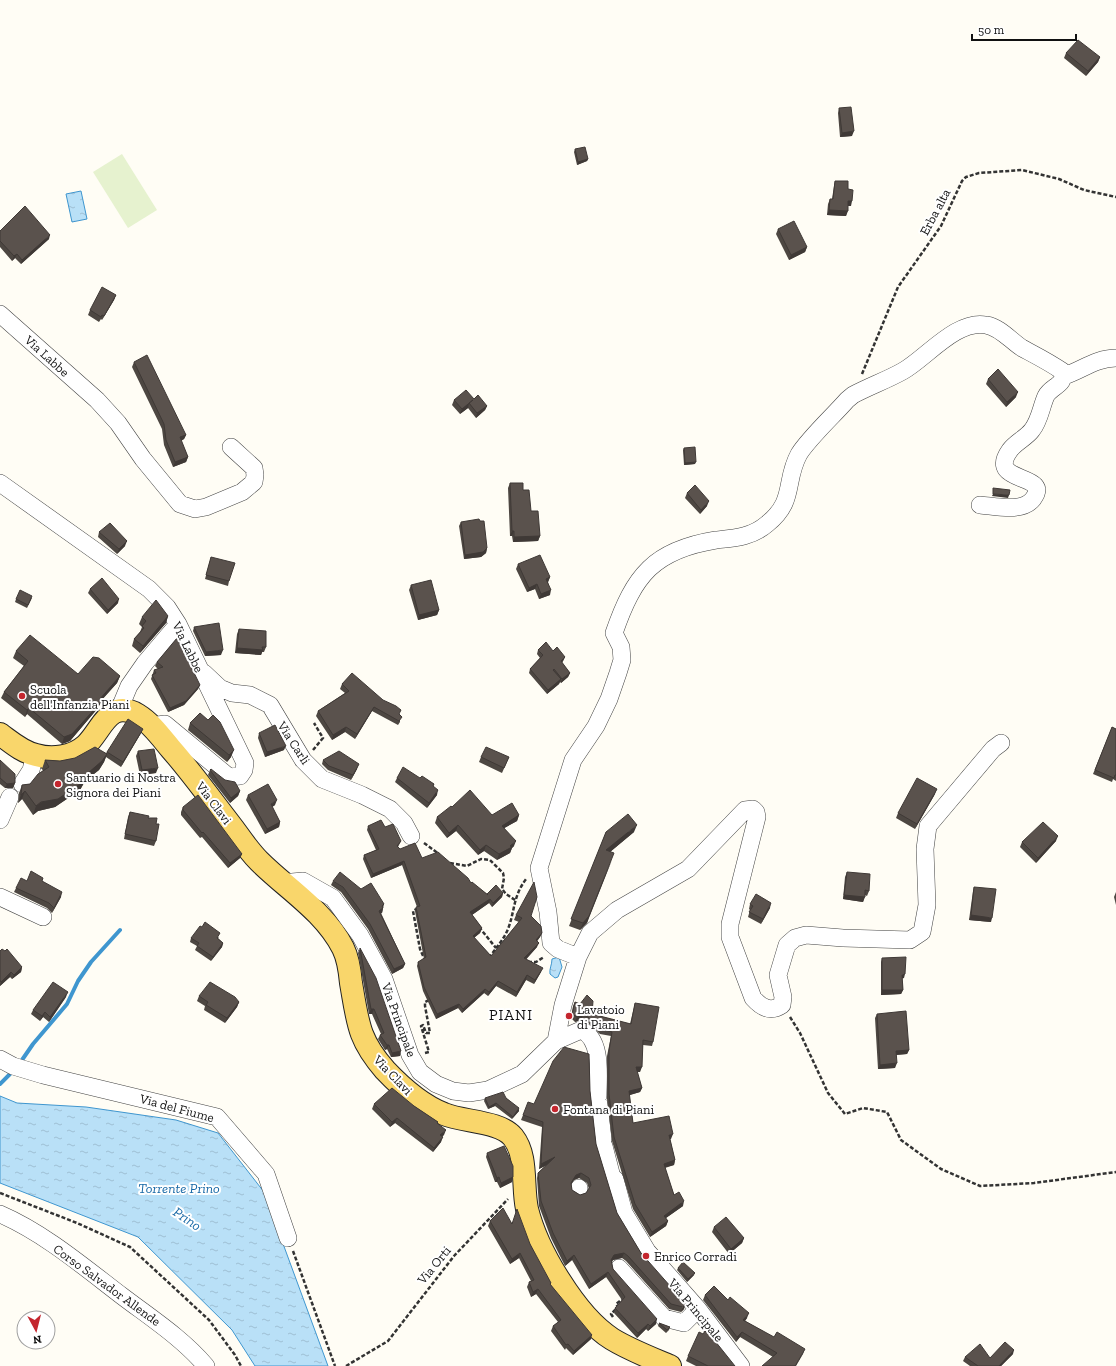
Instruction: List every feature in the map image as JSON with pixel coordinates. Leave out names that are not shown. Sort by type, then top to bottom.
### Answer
[{"type":"main road","name":"Via Clavi","points":[[119,710],[130,711],[142,717],[151,726],[185,765],[256,858],[281,883],[323,918],[344,950],[349,966],[359,1029],[370,1051],[387,1071],[416,1099],[441,1113],[458,1120],[503,1128],[512,1137],[518,1146],[523,1164],[527,1210],[548,1261],[565,1290],[597,1328],[605,1334],[670,1366]]},
{"type":"main road","points":[[0,734],[22,750],[35,755],[57,757],[75,752],[86,745],[108,717],[119,710]]},
{"type":"street","name":"Via Labbe","points":[[0,314],[97,400],[118,423],[143,459],[180,504],[195,509],[206,507],[242,492],[254,482],[254,468],[231,447]]},
{"type":"street","points":[[578,957],[558,950],[551,943],[548,912],[539,868],[573,760],[581,745],[596,726],[609,699],[618,673],[622,660],[621,647],[614,633],[638,579],[645,572],[676,550],[690,545],[740,537],[754,533],[767,525],[784,506],[794,465],[800,454],[853,394],[903,371],[930,349],[967,327],[978,324],[987,325],[999,331],[1021,347],[1062,371],[1064,376]]},
{"type":"street","points":[[980,505],[1015,507],[1032,500],[1037,488],[1033,483],[1012,475],[1006,470],[1004,465],[1011,449],[1033,429],[1047,395],[1062,381],[1064,376],[1094,361],[1116,358]]},
{"type":"street","name":"Via Labbe","points":[[0,483],[149,589],[168,607],[178,624],[245,763],[243,774],[237,778],[229,777],[165,724],[151,726]]},
{"type":"street","points":[[119,710],[129,686],[145,663],[178,624]]},
{"type":"street","name":"Via Carli","points":[[197,665],[220,688],[232,693],[250,695],[270,705],[303,760],[322,779],[362,795],[390,809],[404,823],[411,836]]},
{"type":"street","points":[[556,1041],[563,1005],[578,957],[590,933],[617,910],[688,869],[745,810],[753,809],[756,812],[756,827],[730,924],[730,937],[753,998],[759,1005],[767,1009],[776,1009],[782,1005],[784,997],[778,974],[787,945],[795,938],[806,935],[843,938],[910,940],[922,932],[927,905],[925,849],[928,826],[993,749],[1001,743]]},
{"type":"street","points":[[22,784],[31,770],[35,755]]},
{"type":"street","points":[[0,820],[10,797]]},
{"type":"street","name":"Via Principale","points":[[281,883],[303,881],[333,898],[360,935],[384,979],[410,1055],[420,1072],[436,1084],[453,1090],[469,1093],[488,1090],[522,1074],[556,1041],[581,1030],[589,1033],[597,1058],[598,1095],[604,1142],[612,1177],[615,1179],[624,1213],[647,1251],[698,1309],[741,1366]]},
{"type":"street","points":[[0,897],[43,917]]},
{"type":"street","name":"Via del Fiume","points":[[0,1058],[13,1066],[217,1117],[266,1174],[288,1238]]},
{"type":"street","name":"Corso Salvador Allende","points":[[0,1214],[39,1235],[109,1286],[179,1338],[206,1366]]},
{"type":"street","points":[[616,1262],[664,1318],[684,1323],[698,1309]]},
{"type":"path","name":"Erba alta","points":[[853,394],[895,293],[909,270],[921,257],[941,226],[962,181],[966,177],[979,172],[1022,170],[1059,178],[1084,190],[1116,197]]},
{"type":"path","points":[[303,760],[323,738],[314,723]]},
{"type":"path","points":[[411,836],[432,848],[450,863],[461,867],[483,859],[487,854]]},
{"type":"path","points":[[479,854],[483,859],[493,863],[503,873],[504,878],[502,889],[506,894],[515,900]]},
{"type":"path","points":[[440,855],[442,861]]},
{"type":"path","points":[[488,960],[497,949],[509,927],[515,900],[525,880],[539,868]]},
{"type":"path","points":[[423,906],[413,911],[420,949],[426,963]]},
{"type":"path","points":[[474,922],[497,949]]},
{"type":"path","points":[[523,960],[526,962],[536,962],[544,957],[548,952],[551,943]]},
{"type":"path","points":[[420,1047],[424,1053],[428,1053],[421,1026],[423,1025],[426,1033],[430,1033],[425,1002],[431,1000]]},
{"type":"path","points":[[782,1005],[800,1033],[828,1093],[845,1114],[863,1108],[887,1112],[901,1140],[941,1170],[980,1186],[1034,1183],[1116,1172]]},
{"type":"path","points":[[0,1193],[78,1223],[130,1247],[209,1320],[235,1355],[241,1366]]},
{"type":"path","name":"Via Orti","points":[[346,1366],[388,1342],[454,1256],[513,1194]]},
{"type":"path","points":[[288,1238],[335,1366]]},
{"type":"path","points":[[605,1334],[615,1322],[611,1314],[618,1307],[616,1304],[625,1298]]},
{"type":"green space","points":[[122,154],[157,210],[128,228],[93,172]]},
{"type":"water","points":[[81,191],[87,219],[72,222],[66,194]]},
{"type":"water","points":[[559,957],[562,967],[558,977],[555,978],[550,974],[552,959]]},
{"type":"water","name":"Torrente Prino","points":[[0,1096],[17,1103],[86,1107],[176,1120],[218,1133],[264,1192],[328,1366],[255,1366],[232,1330],[138,1237],[0,1183]]},
{"type":"building","points":[[1078,40],[1100,57],[1088,71],[1066,53]]},
{"type":"building","points":[[851,107],[854,131],[842,133],[839,108]]},
{"type":"building","points":[[585,147],[588,159],[578,162],[575,149]]},
{"type":"building","points":[[835,181],[848,181],[848,189],[853,190],[852,201],[848,201],[848,211],[829,210],[830,199],[833,199]]},
{"type":"building","points":[[25,206],[50,235],[22,260],[17,254],[14,256],[0,241],[0,231]]},
{"type":"building","points":[[794,221],[807,247],[791,255],[778,229]]},
{"type":"building","points":[[102,287],[116,295],[104,316],[102,315],[101,317],[90,310]]},
{"type":"building","points":[[147,355],[186,435],[180,437],[188,457],[175,462],[166,440],[164,424],[134,362]]},
{"type":"building","points":[[998,369],[1018,392],[1007,402],[988,379]]},
{"type":"building","points":[[466,390],[474,399],[478,395],[487,406],[477,413],[469,403],[462,409],[454,400]]},
{"type":"building","points":[[695,447],[696,462],[685,463],[684,448]]},
{"type":"building","points":[[510,483],[523,483],[523,490],[529,490],[531,511],[538,511],[540,536],[514,537],[514,531],[512,531]]},
{"type":"building","points":[[695,485],[709,501],[701,510],[687,493]]},
{"type":"building","points":[[993,488],[1010,490],[1009,495],[993,494]]},
{"type":"building","points":[[479,519],[480,521],[484,521],[487,548],[483,552],[465,555],[461,522]]},
{"type":"building","points":[[110,523],[127,541],[119,549],[99,532]]},
{"type":"building","points":[[540,555],[550,577],[546,579],[551,590],[541,594],[537,584],[529,588],[518,564]]},
{"type":"building","points":[[211,557],[235,563],[229,581],[206,575]]},
{"type":"building","points":[[102,578],[119,599],[108,610],[90,589]]},
{"type":"building","points":[[431,580],[439,610],[419,615],[411,585]]},
{"type":"building","points":[[20,590],[32,596],[28,605],[16,599]]},
{"type":"building","points":[[156,600],[168,616],[143,646],[134,639],[144,628],[142,626],[146,621],[142,617]]},
{"type":"building","points":[[219,623],[223,650],[206,652],[194,627]]},
{"type":"building","points":[[239,629],[266,631],[266,647],[262,647],[263,650],[237,648]]},
{"type":"building","points":[[30,635],[78,674],[93,657],[99,658],[120,676],[99,700],[101,702],[72,734],[64,737],[29,708],[27,710],[4,692],[28,661],[16,651]]},
{"type":"building","points":[[177,638],[200,685],[186,701],[170,708],[152,675],[156,673],[154,670],[163,667],[157,662]]},
{"type":"building","points":[[546,642],[553,651],[557,647],[565,657],[561,661],[570,673],[562,679],[554,669],[553,670],[561,679],[548,690],[530,669],[543,655],[538,650]]},
{"type":"building","points":[[352,673],[383,700],[401,710],[399,714],[402,717],[399,721],[374,707],[357,734],[346,727],[333,735],[318,711],[349,691],[342,684]]},
{"type":"building","points":[[200,713],[208,720],[213,715],[220,722],[234,750],[229,755],[190,723]]},
{"type":"building","points":[[128,719],[143,729],[123,762],[107,752]]},
{"type":"building","points":[[275,725],[286,746],[267,752],[259,733]]},
{"type":"building","points":[[1112,727],[1116,729],[1116,775],[1114,778],[1095,770]]},
{"type":"building","name":"Santuario di Nostra Signora dei Piani","points":[[95,747],[107,754],[102,761],[88,773],[83,782],[58,799],[41,802],[36,806],[25,791],[21,795],[22,785],[30,784],[38,774],[49,767],[45,760],[60,761],[75,758]]},
{"type":"building","points":[[486,747],[509,757],[504,768],[481,757]]},
{"type":"building","points":[[154,749],[158,768],[142,770],[138,751]]},
{"type":"building","points":[[339,751],[359,764],[353,775],[329,766],[323,760]]},
{"type":"building","points":[[0,760],[15,774],[15,783],[7,784],[0,778]]},
{"type":"building","points":[[403,767],[420,778],[422,776],[434,784],[433,786],[438,790],[429,803],[397,778]]},
{"type":"building","points":[[211,769],[225,780],[235,782],[240,791],[231,798],[210,770]]},
{"type":"building","points":[[917,778],[937,789],[917,824],[898,813]]},
{"type":"building","points":[[268,784],[277,800],[271,804],[280,822],[267,829],[248,795]]},
{"type":"building","points":[[470,790],[492,815],[512,803],[519,815],[502,826],[516,841],[510,846],[512,847],[499,854],[486,845],[480,850],[458,825],[449,833],[437,817],[451,806],[452,807]]},
{"type":"building","points":[[198,795],[242,854],[230,863],[183,810],[183,807]]},
{"type":"building","points":[[130,812],[149,816],[148,818],[157,818],[156,824],[159,824],[156,841],[125,834]]},
{"type":"building","points":[[628,814],[637,825],[606,850],[614,853],[589,916],[583,923],[571,919],[606,832]]},
{"type":"building","points":[[381,820],[385,827],[393,824],[401,841],[397,846],[400,849],[415,843],[422,858],[438,852],[468,878],[471,883],[472,882],[488,895],[487,894],[496,885],[503,893],[493,903],[490,899],[470,912],[482,928],[473,936],[491,956],[522,918],[516,915],[534,882],[537,897],[531,916],[541,926],[542,933],[536,940],[539,943],[524,958],[543,968],[535,980],[527,975],[517,992],[498,981],[489,992],[485,989],[463,1009],[459,1004],[437,1014],[424,987],[418,962],[426,957],[416,907],[420,906],[404,861],[373,874],[364,855],[379,849],[368,826]]},
{"type":"building","points":[[1043,822],[1058,836],[1038,858],[1022,842]]},
{"type":"building","points":[[31,871],[43,878],[42,881],[62,892],[54,908],[49,903],[16,888],[21,878],[27,881]]},
{"type":"building","points":[[340,872],[361,889],[371,883],[384,904],[382,906],[383,908],[379,911],[405,964],[394,969],[370,924],[343,887],[333,881]]},
{"type":"building","points":[[847,872],[870,874],[869,891],[865,890],[865,897],[844,895]]},
{"type":"building","points":[[974,887],[996,889],[992,918],[971,915]]},
{"type":"building","points":[[756,894],[771,903],[763,919],[749,912],[753,906],[750,904]]},
{"type":"building","points":[[205,922],[220,933],[217,938],[223,943],[213,957],[197,946],[199,943],[191,938]]},
{"type":"building","points":[[360,948],[376,978],[401,1051],[392,1053],[389,1045],[387,1045],[380,1035],[384,1033],[374,1009],[371,1009]]},
{"type":"building","points":[[2,949],[5,951],[7,949],[22,967],[14,975],[11,972],[1,982],[0,951]]},
{"type":"building","points":[[906,957],[905,974],[902,975],[903,990],[882,990],[882,958]]},
{"type":"building","points":[[53,982],[68,992],[50,1017],[45,1012],[42,1016],[33,1010]]},
{"type":"building","points":[[210,982],[235,997],[239,1002],[227,1018],[206,1005],[208,1002],[199,996]]},
{"type":"building","points":[[587,995],[593,1001],[592,1014],[631,1024],[635,1003],[659,1007],[653,1042],[643,1040],[642,1067],[636,1067],[642,1088],[629,1091],[633,1123],[669,1116],[673,1134],[669,1135],[675,1160],[664,1164],[674,1195],[679,1192],[684,1201],[664,1216],[668,1221],[652,1232],[635,1204],[614,1137],[609,1094],[609,1051],[612,1032],[601,1029],[588,1017],[583,1015],[577,1017],[572,1014],[575,1002],[580,1004]]},
{"type":"building","points":[[906,1011],[909,1050],[896,1051],[897,1063],[880,1065],[877,1014]]},
{"type":"building","points":[[564,1047],[589,1054],[590,1091],[596,1144],[617,1213],[641,1253],[686,1304],[683,1307],[671,1304],[628,1256],[624,1253],[614,1255],[611,1260],[613,1269],[657,1319],[650,1326],[648,1324],[638,1333],[615,1308],[625,1297],[608,1272],[591,1284],[574,1255],[567,1261],[553,1233],[541,1201],[538,1173],[555,1157],[541,1164],[543,1122],[523,1115],[528,1102],[534,1104],[553,1061]],"holes":[[[581,1173],[589,1178],[591,1185],[586,1193],[580,1195],[572,1190],[571,1183],[576,1175]]]},
{"type":"building","points":[[392,1088],[414,1106],[438,1122],[437,1123],[446,1130],[440,1135],[443,1137],[434,1148],[397,1118],[392,1122],[374,1104]]},
{"type":"building","points":[[503,1092],[506,1098],[519,1108],[513,1117],[496,1103],[489,1107],[485,1098]]},
{"type":"building","points":[[504,1146],[513,1166],[513,1177],[501,1183],[499,1177],[497,1178],[487,1153]]},
{"type":"building","points":[[503,1208],[512,1224],[517,1209],[530,1244],[551,1283],[550,1284],[592,1335],[574,1351],[568,1344],[566,1345],[553,1326],[561,1320],[538,1289],[533,1292],[529,1282],[534,1280],[520,1253],[512,1259],[490,1221]]},
{"type":"building","points":[[726,1217],[744,1238],[731,1249],[714,1227]]},
{"type":"building","points":[[683,1262],[695,1273],[688,1279],[678,1268]]},
{"type":"building","points":[[714,1286],[728,1300],[730,1297],[749,1313],[743,1320],[774,1337],[777,1332],[805,1349],[795,1366],[762,1366],[777,1353],[742,1332],[737,1337],[705,1295]]},
{"type":"building","points":[[659,1323],[670,1327],[667,1330]]},
{"type":"building","points":[[705,1331],[711,1336],[735,1366],[708,1366],[688,1356],[699,1332],[703,1334]]},
{"type":"building","points":[[1005,1342],[1014,1350],[999,1366],[978,1366],[965,1357],[980,1344],[990,1358]]},
{"type":"waterway","points":[[22,1060],[33,1044],[67,1004],[78,981],[91,962],[120,930]]},
{"type":"waterway","points":[[0,1084],[10,1074]]},
{"type":"place","name":"Scuola dell'Infanzia Piani","points":[[22,696]]},
{"type":"place","name":"Santuario di Nostra Signora dei Piani","points":[[58,784]]},
{"type":"place","name":"Lavatoio di Piani","points":[[569,1016]]},
{"type":"place","name":"Fontana di Piani","points":[[555,1109]]},
{"type":"place","name":"Enrico Corradi","points":[[646,1256]]},
{"type":"district","name":"PIANI","points":[[511,1015]]},
{"type":"water label","name":"Prino","points":[[187,1219]]}]
